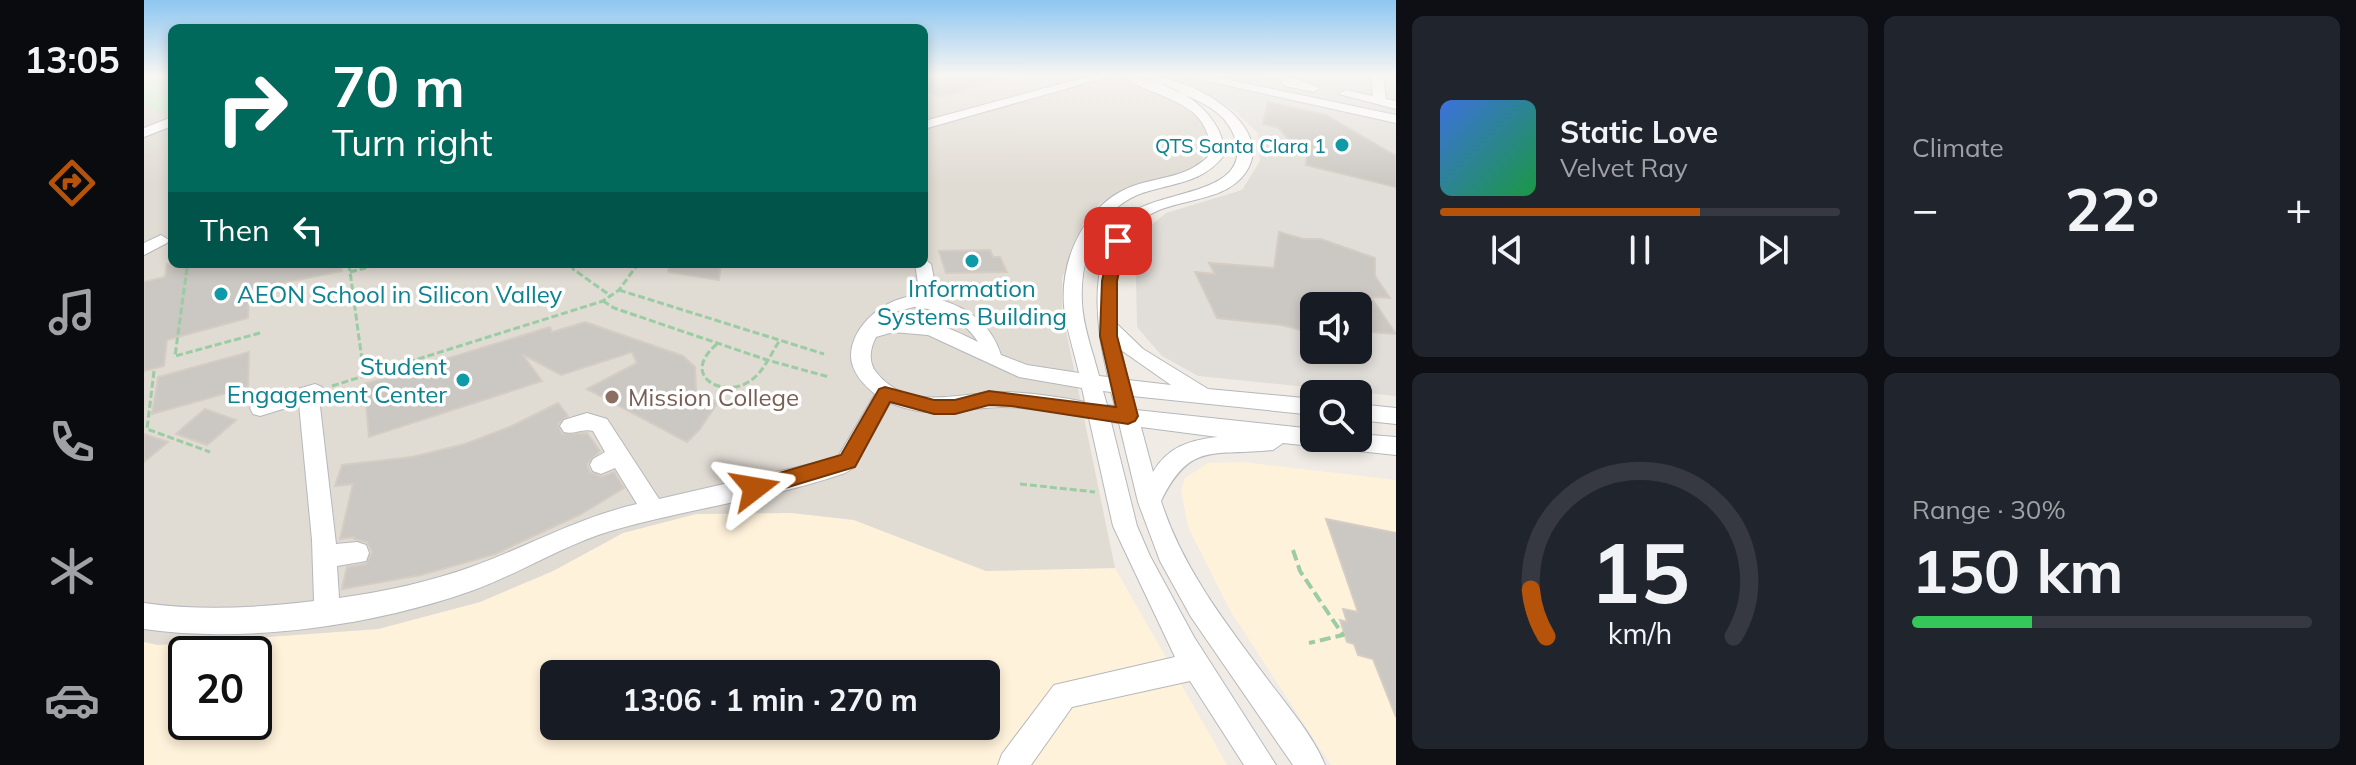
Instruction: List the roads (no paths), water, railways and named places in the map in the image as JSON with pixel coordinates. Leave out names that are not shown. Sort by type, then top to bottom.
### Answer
[{"type":"street","points":[[928,124],[973,112]]},
{"type":"street","points":[[1199,112],[1212,125],[1220,144],[1218,154],[1204,170],[1175,182],[1135,190],[1112,203],[1092,226],[1076,264],[1072,284],[1073,307],[1125,526],[1140,562],[1196,666],[1261,765]]},
{"type":"street","points":[[1221,112],[1231,120],[1244,140],[1245,160],[1226,183],[1143,210],[1125,227],[1118,241],[1109,281],[1108,336],[1150,499],[1169,553],[1188,588],[1310,765]]},
{"type":"street","points":[[1361,112],[1396,119]]},
{"type":"street","points":[[144,133],[168,123]]},
{"type":"street","points":[[144,250],[161,240]]},
{"type":"street","points":[[924,268],[930,304]]},
{"type":"street","points":[[993,359],[987,341],[976,327],[947,309],[930,304],[904,303],[892,308],[868,334],[859,352],[862,365],[885,394],[934,407],[955,407],[989,398],[1300,436]]},
{"type":"street","points":[[868,334],[887,325],[906,323],[931,328],[1026,372],[1207,397],[1300,406]]},
{"type":"street","points":[[1110,328],[1136,354],[1207,397]]},
{"type":"street","points":[[253,403],[312,393],[327,500],[324,556],[327,614]]},
{"type":"street","points":[[144,616],[213,621],[327,614],[373,606],[471,579],[608,521],[837,467],[847,461],[885,394]]},
{"type":"street","points":[[1372,413],[1396,416]]},
{"type":"street","points":[[571,426],[587,421],[600,425],[610,460],[653,510]]},
{"type":"street","points":[[1150,499],[1171,464],[1179,456],[1193,450],[1300,438]]},
{"type":"street","points":[[1372,443],[1396,446]]},
{"type":"street","points":[[324,556],[357,553]]},
{"type":"street","points":[[1013,765],[1064,695],[1196,666]]},
{"type":"place","name":"QTS Santa Clara 1","points":[[1342,145]]},
{"type":"place","name":"Information Systems Building","points":[[972,261]]},
{"type":"place","name":"AEON School in Silicon Valley","points":[[221,294]]},
{"type":"place","name":"Student Engagement Center","points":[[463,380]]},
{"type":"place","name":"Mission College","points":[[612,397]]}]
